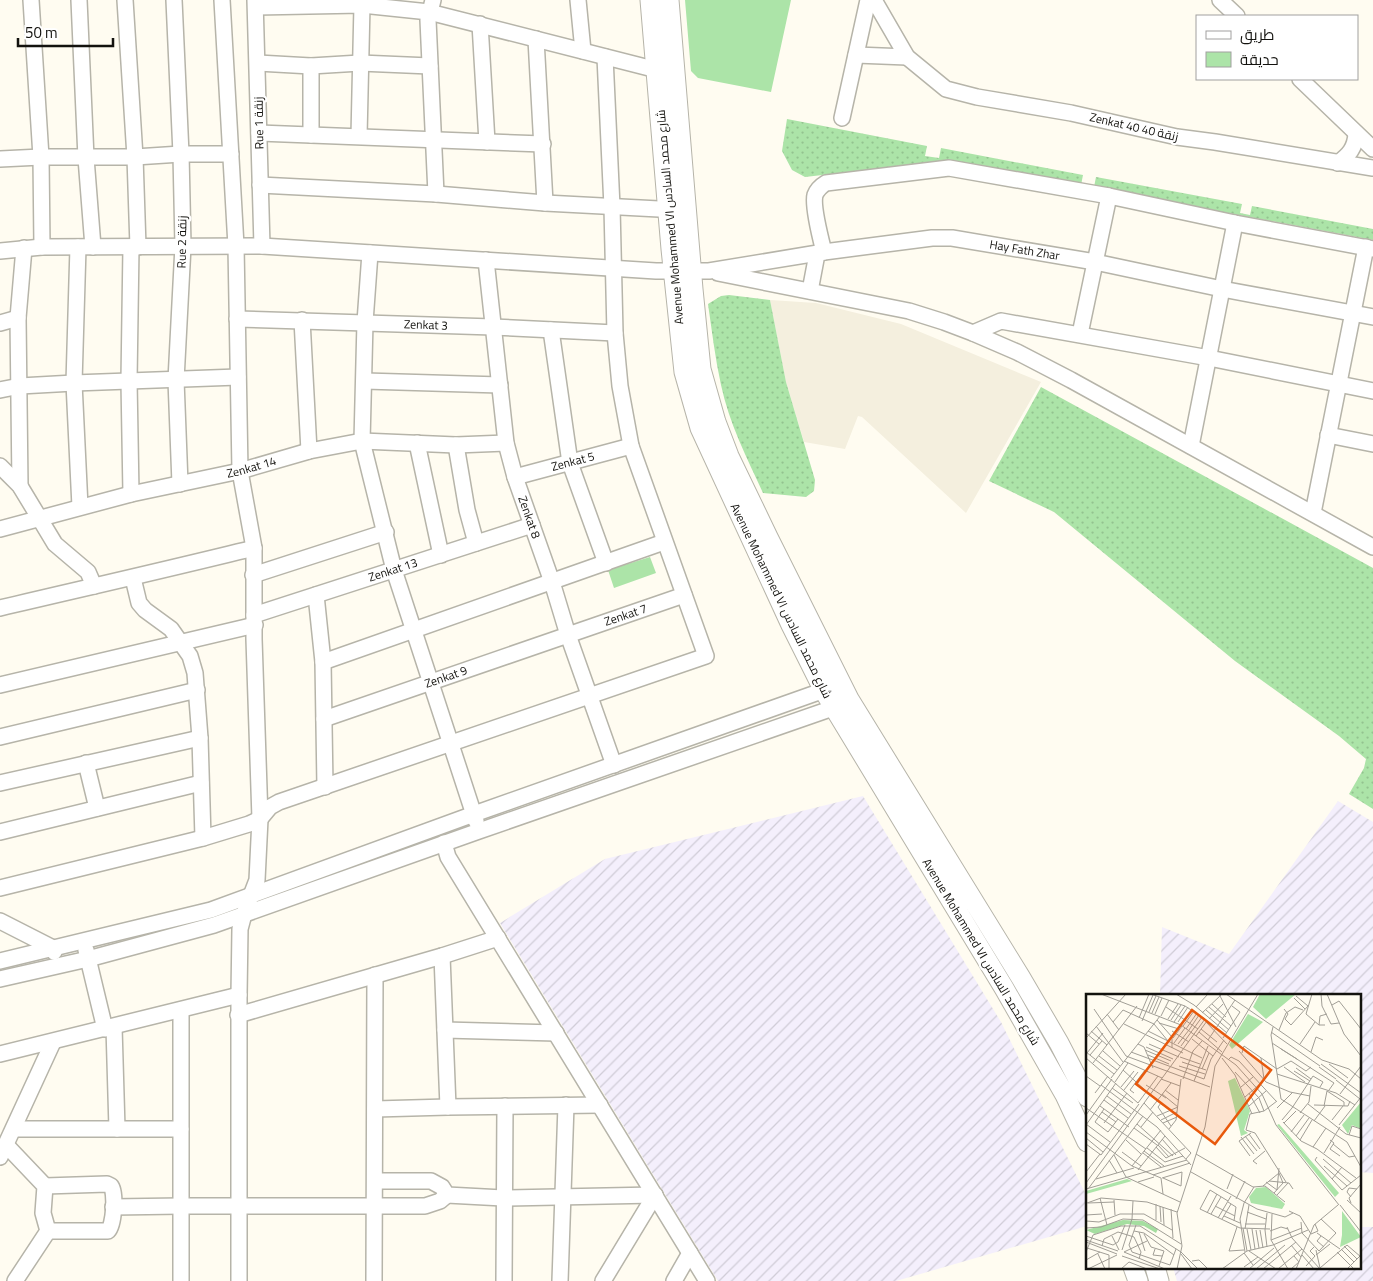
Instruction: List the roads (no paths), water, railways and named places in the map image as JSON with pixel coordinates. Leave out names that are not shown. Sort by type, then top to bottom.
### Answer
[{"type":"main road","name":"Avenue Mohammed VI شارع محمد السادس","points":[[650,0],[656,69],[677,210],[691,271],[701,369],[716,422],[729,456],[841,696],[966,908],[1004,988],[1065,1095],[1086,1140]]},
{"type":"main road","name":"Avenue Mohammed VI شارع محمد السادس","points":[[669,0],[676,74],[677,210]]},
{"type":"main road","name":"Avenue Mohammed VI شارع محمد السادس","points":[[691,271],[684,372],[700,428],[791,625],[824,691],[841,696]]},
{"type":"main road","name":"Avenue Mohammed VI شارع محمد السادس","points":[[966,908],[1021,978],[1059,1043],[1086,1095]]},
{"type":"main road","points":[[1004,988],[1021,978]]},
{"type":"main road","points":[[1133,1268],[1138,1281]]},
{"type":"main road","points":[[1155,1268],[1160,1281]]},
{"type":"street","points":[[30,0],[40,157],[42,247]]},
{"type":"street","points":[[79,0],[86,158],[85,247],[74,382],[80,507]]},
{"type":"street","points":[[124,0],[135,157],[129,382],[131,494]]},
{"type":"street","name":"Rue 2 زنقة","points":[[174,0],[183,246],[176,380],[180,484]]},
{"type":"street","points":[[222,0],[236,246],[240,471],[254,548],[253,575],[260,819],[257,880],[240,929],[238,995],[239,1281]]},
{"type":"street","points":[[578,0],[582,51]]},
{"type":"street","points":[[842,118],[868,0]]},
{"type":"street","points":[[874,0],[907,57]]},
{"type":"street","points":[[1220,0],[1236,15]]},
{"type":"street","points":[[256,3],[431,6],[480,24],[536,40],[676,74]]},
{"type":"street","name":"Rue 1 زنقة","points":[[256,3],[262,246]]},
{"type":"street","points":[[359,136],[362,5]]},
{"type":"street","points":[[431,6],[428,20],[436,194]]},
{"type":"street","points":[[480,24],[487,142]]},
{"type":"street","points":[[536,40],[545,202]]},
{"type":"street","points":[[856,55],[907,57]]},
{"type":"street","points":[[0,888],[203,838],[249,824],[260,819],[270,807],[279,802],[706,656],[631,446],[620,386],[615,333],[612,207],[604,57]]},
{"type":"street","name":"Zenkat 40 زنقة 40","points":[[907,57],[946,89],[977,97],[1071,112],[1177,137],[1373,168]]},
{"type":"street","points":[[258,63],[311,66],[360,64],[430,66]]},
{"type":"street","points":[[311,66],[311,135]]},
{"type":"street","points":[[1301,80],[1373,149]]},
{"type":"street","points":[[259,132],[543,144]]},
{"type":"street","points":[[1338,163],[1351,152],[1356,134]]},
{"type":"street","points":[[0,159],[231,154]]},
{"type":"street","points":[[810,291],[820,253],[815,203],[815,194],[820,187],[826,183],[949,168],[1109,196],[1236,223],[1369,248],[1353,313],[1313,513]]},
{"type":"street","points":[[260,185],[436,194],[677,210]]},
{"type":"street","points":[[1080,334],[1109,196]]},
{"type":"street","points":[[1191,446],[1236,223]]},
{"type":"street","name":"Hay Fath Zhar","points":[[691,271],[932,238],[952,238],[1095,262],[1222,289],[1373,317]]},
{"type":"street","points":[[0,251],[42,247],[262,246],[691,271],[810,291],[909,311],[973,333],[1017,352],[1373,546]]},
{"type":"street","points":[[20,486],[18,318],[24,248]]},
{"type":"street","points":[[370,253],[365,322],[362,441],[394,570],[479,830]]},
{"type":"street","name":"Zenkat 8","points":[[486,260],[506,443],[515,477],[614,765]]},
{"type":"street","points":[[0,324],[18,318]]},
{"type":"street","name":"Zenkat 3","points":[[237,319],[365,322],[615,333]]},
{"type":"street","points":[[302,320],[309,451]]},
{"type":"street","points":[[973,333],[1002,321],[1208,358],[1373,391]]},
{"type":"street","points":[[551,330],[570,463],[606,563]]},
{"type":"street","points":[[0,390],[20,386],[74,382],[129,382],[238,377]]},
{"type":"street","points":[[365,381],[500,385]]},
{"type":"street","points":[[1328,435],[1373,444]]},
{"type":"street","name":"Zenkat 14","points":[[0,529],[131,494],[240,471],[309,451],[362,441],[456,445],[506,443]]},
{"type":"street","points":[[417,443],[441,555]]},
{"type":"street","points":[[456,445],[467,510],[476,543]]},
{"type":"street","name":"Zenkat 5","points":[[515,477],[631,446]]},
{"type":"street","points":[[0,466],[20,486],[55,544],[88,572],[94,586]]},
{"type":"street","name":"Zenkat 13","points":[[0,686],[182,643],[255,620],[316,595],[532,525]]},
{"type":"street","points":[[253,575],[386,532]]},
{"type":"street","points":[[323,662],[664,542]]},
{"type":"street","points":[[0,608],[254,548]]},
{"type":"street","points":[[133,578],[139,603],[145,610],[171,629],[190,656],[195,673],[200,738],[203,838]]},
{"type":"street","points":[[316,595],[323,662],[325,787]]},
{"type":"street","name":"Zenkat 7","points":[[568,634],[684,595]]},
{"type":"street","name":"Zenkat 9","points":[[324,719],[568,634]]},
{"type":"street","points":[[0,737],[197,690]]},
{"type":"street","points":[[0,961],[211,910],[474,814],[824,691]]},
{"type":"street","points":[[0,979],[88,959],[214,925],[444,843],[841,696]]},
{"type":"street","points":[[0,784],[200,738]]},
{"type":"street","points":[[86,763],[97,808]]},
{"type":"street","points":[[0,832],[201,783]]},
{"type":"street","points":[[444,843],[448,857],[707,1281]]},
{"type":"street","points":[[0,921],[53,948]]},
{"type":"street","points":[[238,1015],[498,938]]},
{"type":"street","points":[[84,940],[88,959],[110,1028],[116,1129]]},
{"type":"street","points":[[53,948],[57,966]]},
{"type":"street","points":[[442,956],[448,1106]]},
{"type":"street","points":[[374,1281],[375,975]]},
{"type":"street","points":[[0,1054],[238,995]]},
{"type":"street","points":[[181,1010],[181,1281]]},
{"type":"street","points":[[445,1030],[556,1033]]},
{"type":"street","points":[[48,1231],[108,1231],[111,1228],[114,1191],[109,1185],[45,1186],[3,1151],[53,1042]]},
{"type":"street","points":[[560,1281],[566,1105]]},
{"type":"street","points":[[374,1109],[448,1106],[600,1105]]},
{"type":"street","points":[[504,1281],[505,1106]]},
{"type":"street","points":[[14,1129],[181,1129]]},
{"type":"street","points":[[375,1181],[431,1182],[442,1187],[447,1195]]},
{"type":"street","points":[[15,1281],[48,1231],[43,1213],[45,1186]]},
{"type":"street","points":[[113,1208],[239,1205],[425,1206],[440,1201],[447,1195],[504,1198],[564,1198],[655,1195]]},
{"type":"street","points":[[603,1281],[655,1195]]},
{"type":"street","points":[[674,1281],[690,1252]]}]
